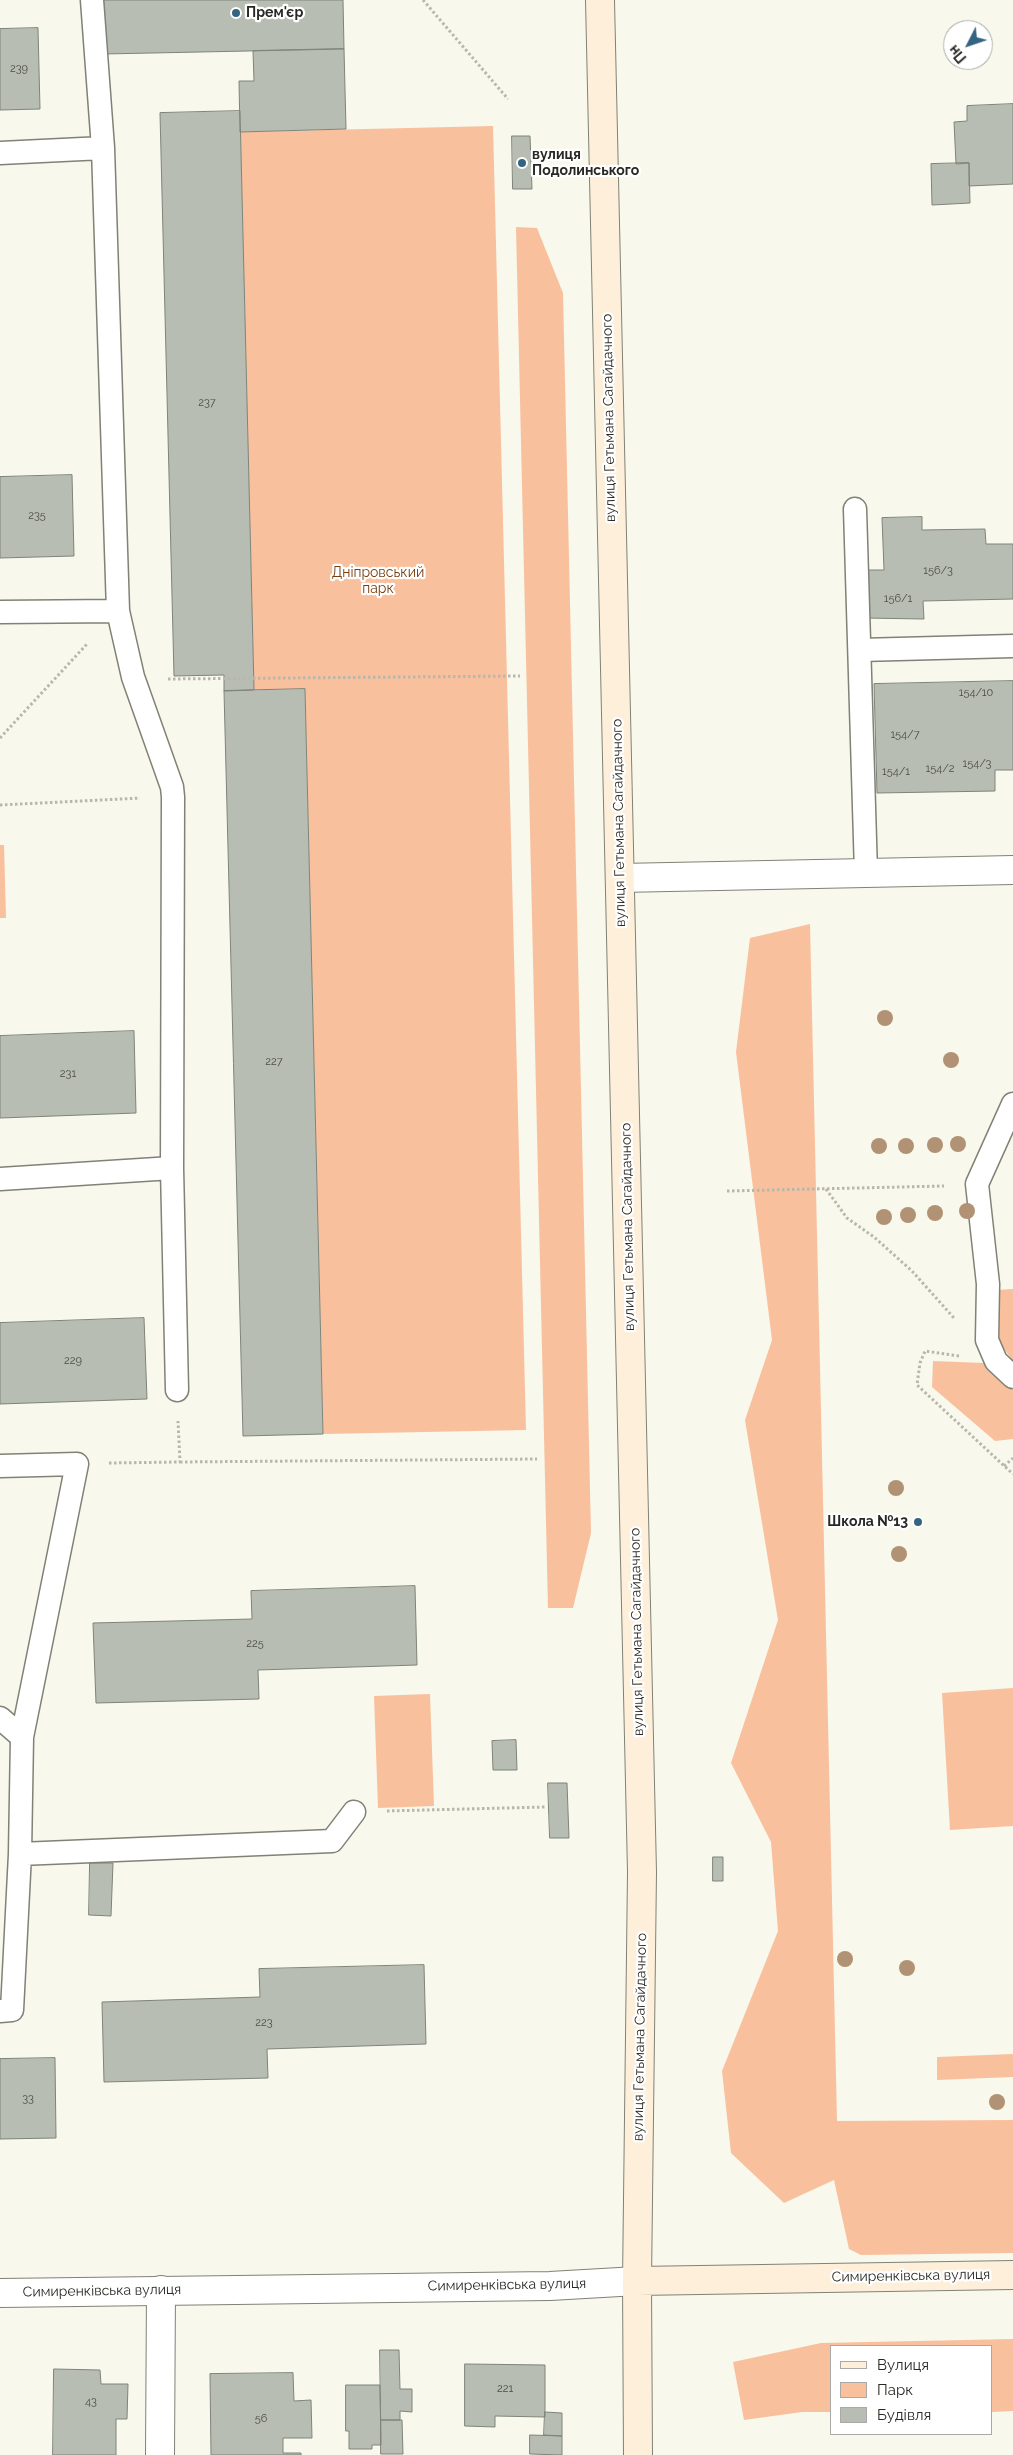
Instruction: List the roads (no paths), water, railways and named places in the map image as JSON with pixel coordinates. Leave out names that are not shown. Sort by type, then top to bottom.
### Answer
[{"type":"main road","name":"вулиця Гетьмана Сагайдачного","points":[[600,0],[642,1872],[637,2280],[638,2455]]},
{"type":"main road","name":"Симиренківська вулиця","points":[[637,2280],[1013,2275]]},
{"type":"street","points":[[620,878],[1013,870]]},
{"type":"street","name":"Симиренківська вулиця","points":[[0,2293],[550,2286],[637,2280]]},
{"type":"street","points":[[160,2290],[160,2455]]},
{"type":"lane","points":[[92,0],[103,148],[118,611],[133,677],[172,787],[173,796],[172,1168],[177,1390]]},
{"type":"lane","points":[[0,153],[103,148]]},
{"type":"lane","points":[[855,509],[866,873]]},
{"type":"lane","points":[[0,612],[118,611]]},
{"type":"lane","points":[[860,650],[1013,646]]},
{"type":"lane","points":[[1013,1104],[977,1184],[988,1284],[987,1340],[996,1361],[1013,1377]]},
{"type":"lane","points":[[0,1180],[172,1168]]},
{"type":"lane","points":[[0,1466],[77,1464],[22,1737],[20,1854],[12,2010],[0,2011]]},
{"type":"lane","points":[[0,1718],[22,1737]]},
{"type":"lane","points":[[20,1854],[332,1841],[354,1812]]},
{"type":"place","name":"Прем'єр","points":[[236,13]]},
{"type":"place","name":"вулиця Подолинського","points":[[522,163]]},
{"type":"place","name":"Школа №13","points":[[918,1522]]},
{"type":"park label","name":"Дніпровський парк","points":[[378,582]]}]
